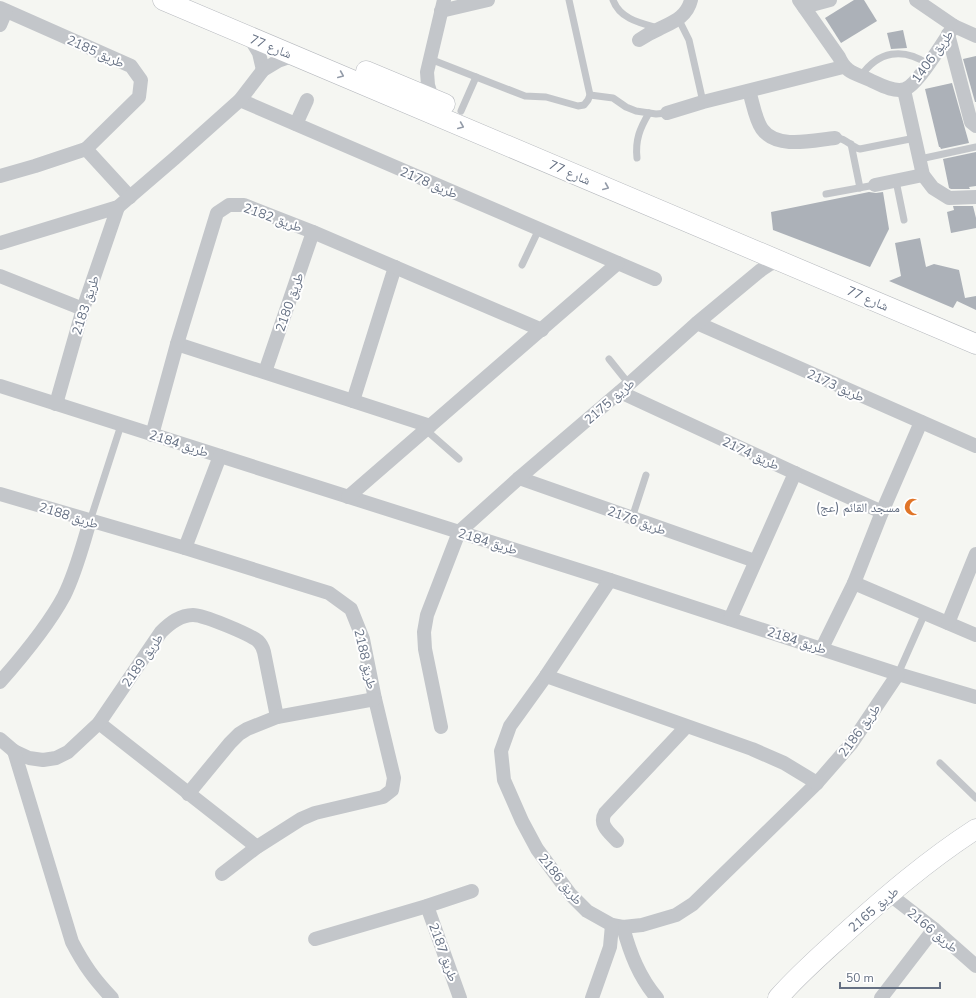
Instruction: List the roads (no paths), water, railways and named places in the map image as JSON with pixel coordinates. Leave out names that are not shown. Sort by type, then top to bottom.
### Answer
[{"type":"street","name":"شارع 77","points":[[163,0],[250,38],[295,55],[759,260],[781,261],[976,344]]},
{"type":"street","name":"شارع 77","points":[[191,0],[404,86],[770,242],[976,333]]},
{"type":"street","points":[[432,98],[428,85],[428,65],[442,6],[488,0]]},
{"type":"street","points":[[639,40],[679,20],[686,12],[691,0]]},
{"type":"street","points":[[667,113],[703,102],[843,67],[839,57],[801,3],[830,0]]},
{"type":"street","points":[[916,0],[951,30],[976,36]]},
{"type":"street","name":"طريق 2185","points":[[0,25],[3,10],[131,66],[141,80],[139,98],[86,149],[0,176]]},
{"type":"street","points":[[951,30],[971,122],[976,126]]},
{"type":"street","name":"طريق 1406","points":[[843,67],[892,89],[904,90],[914,84],[951,30]]},
{"type":"street","points":[[250,38],[259,53],[263,70]]},
{"type":"street","points":[[0,244],[118,207],[240,100],[263,70],[278,61],[295,55]]},
{"type":"street","points":[[404,86],[416,80],[428,65]]},
{"type":"street","points":[[904,90],[923,175],[933,188],[949,198],[976,197]]},
{"type":"street","points":[[749,91],[762,129],[773,138],[786,142],[835,138]]},
{"type":"street","name":"طريق 2178","points":[[240,100],[656,279]]},
{"type":"street","points":[[296,124],[307,100]]},
{"type":"street","points":[[86,149],[130,197]]},
{"type":"street","points":[[875,185],[923,175]]},
{"type":"street","name":"طريق 2182","points":[[152,435],[176,344],[217,213],[229,205],[244,205],[313,232],[542,330]]},
{"type":"street","name":"طريق 2183","points":[[56,404],[83,309],[118,207]]},
{"type":"street","name":"طريق 2180","points":[[265,372],[313,232]]},
{"type":"street","name":"طريق 2175","points":[[459,532],[697,323],[759,260]]},
{"type":"street","points":[[348,497],[618,263]]},
{"type":"street","points":[[353,401],[395,267]]},
{"type":"street","points":[[0,276],[83,309]]},
{"type":"street","name":"طريق 2173","points":[[697,323],[976,446]]},
{"type":"street","points":[[176,344],[353,401],[428,428]]},
{"type":"street","name":"طريق 2184","points":[[0,386],[610,580],[898,674],[976,697]]},
{"type":"street","name":"طريق 2174","points":[[624,388],[795,474],[882,512]]},
{"type":"street","points":[[822,648],[854,583],[882,512],[921,422]]},
{"type":"street","points":[[185,548],[220,456]]},
{"type":"street","points":[[730,619],[795,474]]},
{"type":"street","name":"طريق 2176","points":[[520,478],[755,561]]},
{"type":"street","name":"طريق 2188","points":[[0,494],[185,548],[329,593],[351,610],[363,639],[375,699],[394,778],[392,790],[383,797],[315,813],[301,819],[257,847]]},
{"type":"street","points":[[0,682],[24,654],[63,597],[74,572],[90,521]]},
{"type":"street","points":[[441,727],[425,649],[424,632],[427,615],[459,532]]},
{"type":"street","points":[[948,623],[976,554]]},
{"type":"street","name":"طريق 2186","points":[[610,580],[546,676],[510,726],[501,751],[504,780],[522,821],[537,848],[570,894],[587,911],[618,926],[642,924],[676,915],[693,904],[817,783],[851,744],[898,674]]},
{"type":"street","points":[[854,583],[976,635]]},
{"type":"street","name":"طريق 2189","points":[[0,739],[14,751],[29,758],[43,760],[56,758],[68,752],[99,723],[161,632],[170,623],[182,617],[193,615],[203,617],[252,636],[260,643],[264,652],[277,717]]},
{"type":"street","points":[[546,676],[770,756],[817,783]]},
{"type":"street","points":[[188,794],[238,734],[247,729],[277,717],[375,699]]},
{"type":"street","points":[[99,723],[257,847],[222,874]]},
{"type":"street","points":[[617,842],[603,824],[602,819],[605,813],[686,727]]},
{"type":"street","points":[[14,751],[72,942],[82,963],[96,982],[112,998]]},
{"type":"street","name":"طريق 2165","points":[[778,998],[793,981],[889,894],[973,836]]},
{"type":"street","points":[[315,939],[472,891]]},
{"type":"street","name":"طريق 2166","points":[[889,894],[934,929],[976,966]]},
{"type":"street","name":"طريق 2187","points":[[427,906],[460,998]]},
{"type":"street","points":[[592,998],[618,926]]},
{"type":"street","points":[[618,926],[642,978],[657,998]]},
{"type":"street","points":[[881,998],[934,929]]},
{"type":"lane","points":[[428,65],[476,77],[518,94],[546,97],[578,106],[584,105],[590,95],[570,0]]},
{"type":"lane","points":[[613,0],[618,10],[623,15],[635,21],[659,29]]},
{"type":"lane","points":[[679,20],[689,40],[703,102]]},
{"type":"lane","points":[[861,76],[866,68],[874,61],[891,54],[901,53],[910,55],[920,58],[928,64]]},
{"type":"lane","points":[[461,111],[476,77]]},
{"type":"lane","points":[[590,95],[609,97],[631,109],[649,113],[667,113]]},
{"type":"lane","points":[[637,158],[636,150],[638,133],[649,113]]},
{"type":"lane","points":[[835,138],[843,139],[855,148],[860,149],[915,138]]},
{"type":"lane","points":[[851,144],[860,188]]},
{"type":"lane","points":[[920,160],[976,147]]},
{"type":"lane","points":[[896,181],[904,220]]},
{"type":"lane","points":[[826,194],[875,185]]},
{"type":"lane","points":[[522,265],[538,229]]},
{"type":"lane","points":[[609,359],[624,388]]},
{"type":"lane","points":[[90,521],[121,425]]},
{"type":"lane","points":[[428,428],[459,459]]},
{"type":"lane","points":[[632,518],[646,475]]},
{"type":"lane","points":[[898,674],[925,613]]},
{"type":"lane","points":[[940,763],[976,798]]},
{"type":"place","name":"مسجد القائم (عج)","points":[[913,507]]}]
